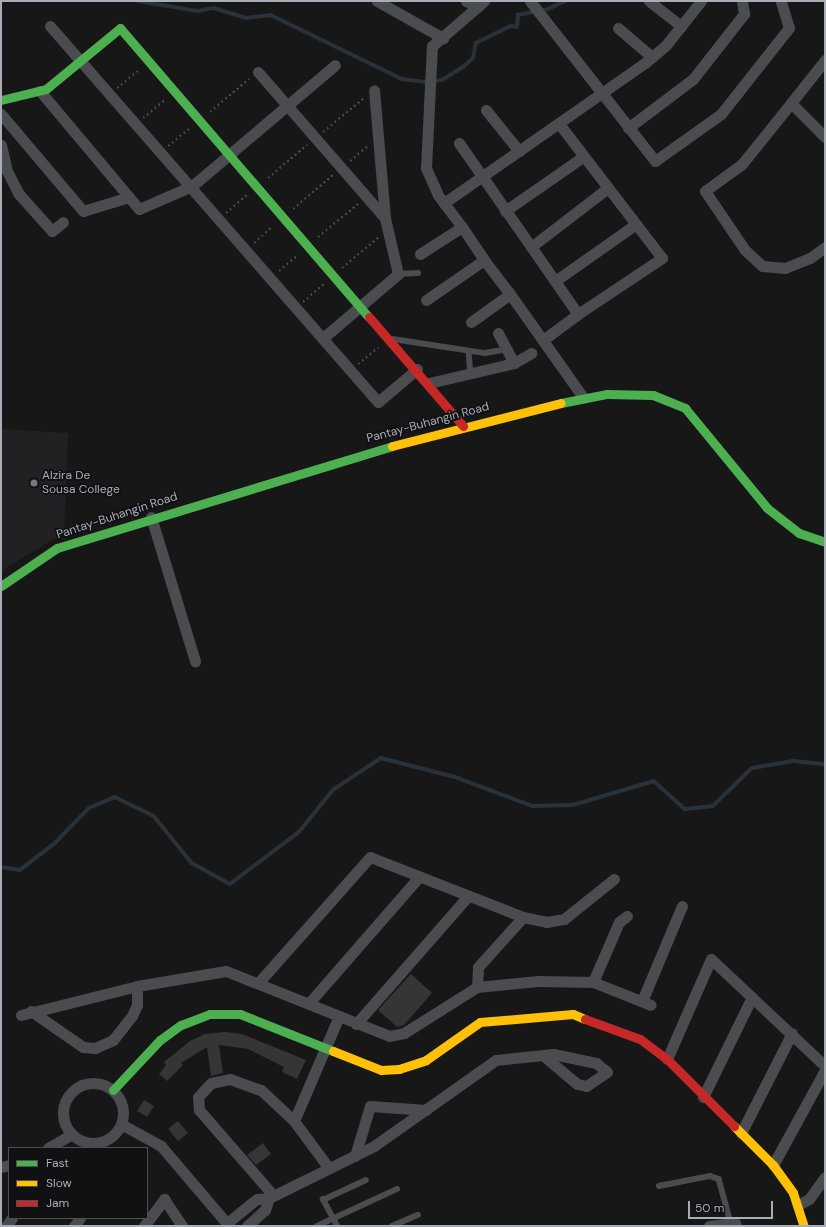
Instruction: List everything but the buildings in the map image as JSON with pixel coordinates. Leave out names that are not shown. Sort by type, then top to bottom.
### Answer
[{"type":"street","points":[[377,1],[444,38]]},
{"type":"street","points":[[466,1],[481,4]]},
{"type":"street","points":[[649,1],[681,26]]},
{"type":"street","points":[[444,203],[483,174],[560,125],[652,57],[681,26],[701,1]]},
{"type":"street","points":[[628,128],[693,79],[744,14],[742,1]]},
{"type":"street","points":[[531,2],[558,39],[655,161],[721,114],[788,28],[781,1]]},
{"type":"street","points":[[481,4],[444,38],[432,46],[426,110],[426,168],[444,203],[583,397]]},
{"type":"street","points":[[50,26],[192,186],[378,402],[417,369]]},
{"type":"street","points":[[1,100],[40,91],[81,61],[120,28],[360,306],[429,382],[463,426]]},
{"type":"street","points":[[618,28],[652,57]]},
{"type":"street","points":[[825,60],[742,164],[705,191],[745,250],[762,266],[785,268],[810,258],[825,247]]},
{"type":"street","points":[[40,91],[139,209],[192,186],[335,65]]},
{"type":"street","points":[[258,72],[385,218]]},
{"type":"street","points":[[323,338],[398,274],[385,218],[374,90]]},
{"type":"street","points":[[791,103],[825,137]]},
{"type":"street","points":[[486,110],[519,151]]},
{"type":"street","points":[[1,114],[83,210],[129,197]]},
{"type":"street","points":[[543,340],[578,314],[662,258],[560,125]]},
{"type":"street","points":[[459,143],[483,174],[505,211],[578,314]]},
{"type":"street","points":[[1,145],[7,171],[18,193],[52,231],[63,222]]},
{"type":"street","points":[[505,211],[584,156]]},
{"type":"street","points":[[531,247],[608,188]]},
{"type":"street","points":[[555,281],[636,224]]},
{"type":"street","points":[[420,254],[462,227]]},
{"type":"street","points":[[426,300],[484,260]]},
{"type":"street","points":[[472,322],[510,294]]},
{"type":"street","points":[[498,333],[514,363]]},
{"type":"street","points":[[429,382],[514,363],[531,353]]},
{"type":"street","name":"Pantay-Buhangin Road","points":[[1,586],[57,548],[151,516],[463,426],[583,397],[641,395],[671,400],[700,422],[767,508],[799,533],[825,542]]},
{"type":"street","points":[[151,516],[195,660]]},
{"type":"street","points":[[259,982],[370,857],[523,917],[546,922],[564,919],[614,879]]},
{"type":"street","points":[[309,1003],[419,877]]},
{"type":"street","points":[[356,1024],[468,896]]},
{"type":"street","points":[[138,986],[137,1005],[132,1016],[112,1040],[95,1048],[83,1047],[26,1013],[138,986],[226,971],[259,982],[356,1024],[389,1036],[404,1033],[477,987],[538,981],[593,982],[646,1003],[682,906]]},
{"type":"street","points":[[593,982],[619,922],[627,916]]},
{"type":"street","points":[[477,987],[478,967],[523,917]]},
{"type":"street","points":[[667,1059],[711,960],[825,1066]]},
{"type":"street","points":[[703,1097],[752,997]]},
{"type":"street","points":[[114,1090],[160,1040],[181,1025],[210,1014],[240,1014],[369,1067],[399,1069],[426,1060],[480,1022],[495,1018],[564,1013],[640,1039],[667,1059],[703,1097],[773,1165],[798,1205],[804,1226]]},
{"type":"street","points":[[294,1121],[339,1016]]},
{"type":"street","points":[[741,1133],[792,1034]]},
{"type":"street","points":[[121,1124],[161,1146],[228,1225],[257,1199],[271,1197],[328,1167],[355,1156],[426,1110],[496,1060],[553,1054],[596,1063],[607,1072],[586,1086],[577,1084],[544,1056]]},
{"type":"street","points":[[773,1165],[825,1070]]},
{"type":"street","points":[[271,1197],[199,1110],[198,1097],[211,1083],[230,1079],[261,1090],[294,1121],[328,1167]]},
{"type":"street","points":[[89,1083],[114,1090],[121,1102],[121,1124],[112,1135],[100,1142],[85,1141],[72,1134],[63,1112],[72,1091],[89,1083]]},
{"type":"street","points":[[355,1156],[370,1106],[426,1110]]},
{"type":"street","points":[[50,1147],[72,1134]]},
{"type":"street","points":[[798,1205],[809,1199],[825,1177]]},
{"type":"street","points":[[247,1226],[265,1210],[271,1197]]},
{"type":"street","points":[[144,1226],[164,1199],[182,1226]]},
{"type":"street","points":[[709,1226],[733,1225]]},
{"type":"lane","points":[[398,274],[418,273]]},
{"type":"lane","points":[[390,339],[469,352],[507,349]]},
{"type":"lane","points":[[469,352],[471,373]]},
{"type":"lane","points":[[659,1186],[710,1176],[719,1179],[733,1225]]},
{"type":"lane","points":[[336,1226],[324,1200],[366,1180]]},
{"type":"lane","points":[[317,1226],[397,1190]]},
{"type":"lane","points":[[392,1226],[418,1215]]},
{"type":"path","points":[[109,93],[150,62]]},
{"type":"path","points":[[219,218],[374,90]]},
{"type":"path","points":[[136,124],[175,92]]},
{"type":"path","points":[[246,250],[378,137]]},
{"type":"path","points":[[350,370],[390,339]]},
{"type":"shaded area","name":"Alzira De Sousa College","points":[[1,429],[68,433],[64,533],[1,571]]},
{"type":"waterway","points":[[138,1],[198,11],[214,8],[246,18],[271,15],[402,79],[425,82],[442,80],[463,67],[473,58],[476,43],[511,26],[517,27],[518,15],[548,9],[565,1]]},
{"type":"waterway","points":[[1,867],[20,870],[55,843],[89,808],[115,797],[154,816],[192,863],[230,884],[299,832],[333,790],[381,758],[455,777],[533,806],[573,805],[654,781],[685,809],[713,806],[752,768],[794,761],[825,764]]},
{"type":"traffic: fast","points":[[1,100],[46,89],[120,28],[369,317]]},
{"type":"traffic: fast","points":[[561,403],[607,394],[653,395],[685,408],[767,508],[799,533],[825,542]]},
{"type":"traffic: fast","points":[[1,586],[57,548],[392,446]]},
{"type":"traffic: fast","points":[[113,1090],[160,1040],[181,1025],[210,1014],[240,1014],[333,1051]]},
{"type":"traffic: slow","points":[[392,446],[561,403]]},
{"type":"traffic: slow","points":[[333,1051],[381,1070],[399,1069],[426,1060],[480,1022],[573,1014],[585,1019]]},
{"type":"traffic: slow","points":[[734,1126],[773,1165],[793,1193],[804,1226]]},
{"type":"traffic: jam","points":[[369,317],[463,426]]},
{"type":"traffic: jam","points":[[585,1019],[640,1039],[667,1059],[734,1126]]},
{"type":"place","name":"Alzira De Sousa College","points":[[34,483]]}]
